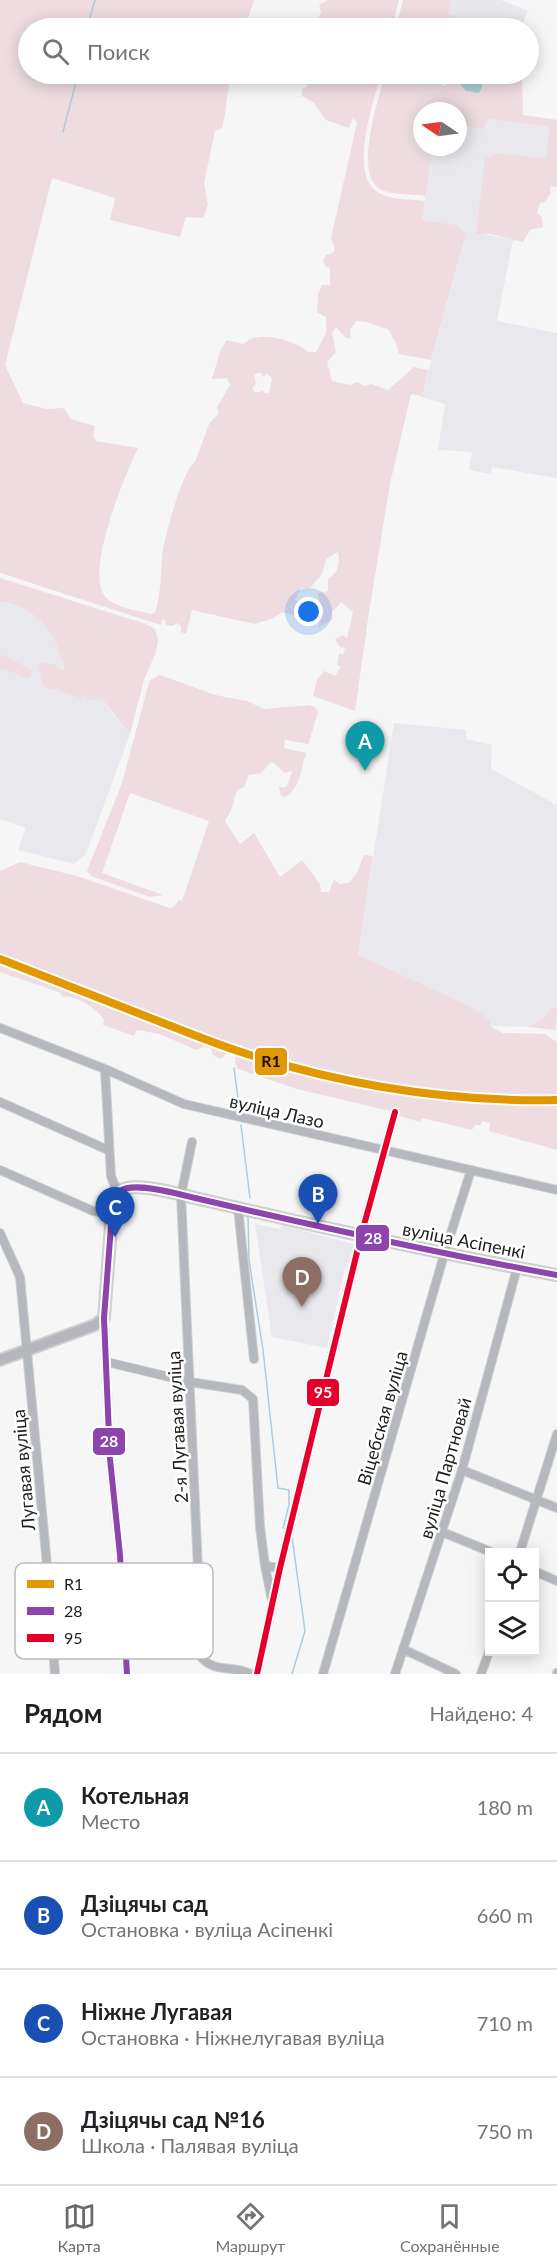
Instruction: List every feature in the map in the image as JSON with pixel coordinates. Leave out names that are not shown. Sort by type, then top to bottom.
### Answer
[{"type":"street","name":"вуліца Лазо","points":[[0,1028],[105,1069],[184,1104],[557,1190]]},
{"type":"street","points":[[105,1069],[111,1176],[120,1191],[112,1213],[104,1318],[110,1459],[120,1563]]},
{"type":"street","points":[[0,1102],[108,1150]]},
{"type":"street","points":[[257,1674],[280,1568],[361,1236],[395,1112]]},
{"type":"street","name":"2-я Лугавая вуліца","points":[[192,1142],[181,1195],[198,1563]]},
{"type":"street","points":[[0,1170],[93,1211],[112,1213]]},
{"type":"street","name":"Віцебская вуліца","points":[[323,1674],[444,1255],[471,1170]]},
{"type":"street","name":"вуліца Асіпенкі","points":[[120,1191],[131,1186],[181,1195],[444,1255],[557,1275]]},
{"type":"street","points":[[238,1208],[254,1359]]},
{"type":"street","name":"Лугавая вуліца","points":[[0,1233],[20,1277],[47,1563]]},
{"type":"street","name":"вуліца Партновай","points":[[394,1674],[462,1470],[517,1268]]},
{"type":"street","points":[[0,1360],[95,1326],[104,1318]]},
{"type":"street","points":[[107,1362],[190,1382],[242,1390],[253,1399],[260,1527],[273,1602]]},
{"type":"street","points":[[521,1548],[557,1434]]},
{"type":"street","points":[[462,1470],[557,1508]]},
{"type":"street","points":[[442,1532],[485,1550]]},
{"type":"street","points":[[265,1566],[280,1568]]},
{"type":"street","points":[[539,1573],[557,1581]]},
{"type":"street","points":[[403,1649],[456,1674]]},
{"type":"street","points":[[481,1674],[487,1656]]},
{"type":"street","name":"Лугавая вуліца","points":[[54,1659],[55,1674]]},
{"type":"street","points":[[126,1659],[127,1674]]},
{"type":"street","name":"2-я Лугавая вуліца","points":[[203,1659],[208,1665],[218,1668],[240,1668],[251,1674]]},
{"type":"shaded area","points":[[0,0],[254,0],[248,18],[18,18],[18,84],[230,84],[222,128],[215,131],[204,183],[208,205],[203,218],[186,217],[180,237],[110,220],[115,198],[52,178],[5,365],[23,403],[46,409],[64,408],[71,419],[95,426],[93,436],[96,441],[138,448],[117,499],[103,544],[100,582],[104,595],[113,603],[151,614],[155,613],[160,589],[163,549],[176,502],[185,477],[195,462],[209,424],[219,413],[217,407],[230,385],[227,378],[212,379],[221,349],[227,340],[243,344],[258,337],[276,338],[308,352],[316,352],[326,333],[326,317],[317,312],[318,295],[322,285],[330,285],[330,268],[326,267],[323,261],[326,255],[335,250],[331,238],[357,123],[353,118],[349,128],[326,120],[313,102],[302,96],[302,89],[308,86],[306,84],[378,84],[365,137],[365,171],[370,184],[384,195],[425,201],[422,220],[457,225],[466,234],[431,360],[399,354],[388,329],[368,323],[356,321],[350,330],[351,339],[345,337],[336,327],[332,333],[336,352],[327,362],[332,381],[350,385],[357,382],[365,386],[371,384],[388,390],[414,367],[428,370],[422,396],[411,394],[390,484],[355,711],[313,696],[317,680],[324,671],[335,676],[341,667],[337,664],[339,653],[343,655],[345,648],[340,647],[335,639],[343,635],[347,639],[353,612],[341,602],[332,612],[333,619],[318,628],[319,622],[282,612],[274,618],[255,624],[192,610],[186,634],[181,632],[181,626],[177,623],[173,626],[166,625],[165,619],[162,620],[161,625],[0,573]],"holes":[[[261,373],[263,377],[267,374],[272,378],[269,393],[262,390],[255,392],[252,389],[256,383],[254,375]],[[338,552],[338,567],[328,579],[328,591],[318,593],[320,604],[306,604],[295,600],[301,588],[310,588],[322,574],[326,559]]]},
{"type":"shaded area","points":[[326,0],[399,0],[394,18],[318,18],[321,12],[319,4],[328,1]]},
{"type":"shaded area","points":[[403,0],[452,0],[448,14],[459,18],[398,18]]},
{"type":"shaded area","points":[[452,0],[501,0],[528,11],[525,18],[459,18],[448,14]]},
{"type":"shaded area","points":[[382,84],[446,86],[446,84],[522,84],[523,115],[557,120],[557,187],[551,186],[550,194],[545,202],[540,203],[537,213],[542,217],[543,227],[530,230],[523,242],[490,234],[476,234],[485,159],[496,153],[546,158],[549,127],[488,119],[484,129],[467,127],[467,102],[413,102],[413,156],[431,156],[426,196],[384,191],[372,181],[368,152]]},
{"type":"shaded area","points":[[488,119],[549,127],[546,158],[496,153],[476,233],[515,240],[512,244],[497,321],[557,333],[557,478],[492,467],[491,474],[469,470],[472,452],[438,450],[445,404],[421,397],[466,235],[457,225],[422,220],[431,156],[467,156],[467,127],[484,129]]},
{"type":"shaded area","points":[[0,578],[146,624],[155,629],[158,640],[156,652],[144,680],[130,734],[102,699],[90,700],[85,694],[81,698],[61,692],[58,688],[53,690],[43,686],[40,662],[56,665],[58,669],[64,670],[65,663],[51,633],[39,619],[25,609],[0,601]]},
{"type":"shaded area","points":[[0,594],[44,605],[108,708],[130,734],[86,854],[74,864],[18,850],[26,828],[0,819]]},
{"type":"shaded area","points":[[4,655],[32,671],[30,677],[26,679],[16,673],[0,669],[0,657]]},
{"type":"shaded area","points":[[160,675],[215,695],[247,701],[264,709],[309,705],[315,707],[318,712],[308,744],[285,740],[284,748],[306,753],[294,789],[285,797],[281,796],[279,786],[283,788],[287,786],[292,771],[285,773],[271,762],[261,773],[249,775],[244,787],[236,793],[231,811],[225,821],[240,844],[254,833],[280,877],[302,860],[320,884],[321,892],[329,892],[334,880],[340,884],[349,883],[357,873],[364,855],[373,856],[358,955],[471,1007],[490,1020],[490,1026],[503,1033],[545,1034],[557,1042],[557,1098],[439,1093],[323,1073],[223,1044],[0,957],[0,871],[20,862],[77,876],[170,908],[174,907],[179,900],[182,901],[209,821],[130,793],[102,873],[163,895],[150,897],[91,876],[87,871],[122,783],[150,680]]},
{"type":"shaded area","points":[[394,723],[466,730],[466,739],[492,745],[491,769],[557,805],[557,1008],[551,1008],[543,1019],[529,1027],[490,1026],[358,955]]},
{"type":"shaded area","points":[[0,962],[218,1046],[308,1074],[378,1090],[429,1097],[480,1101],[557,1102],[557,1150],[489,1131],[490,1123],[482,1121],[481,1125],[475,1125],[472,1130],[422,1118],[420,1122],[390,1113],[390,1111],[297,1089],[238,1069],[235,1056],[227,1053],[221,1059],[214,1056],[210,1048],[203,1047],[196,1050],[160,1034],[137,1030],[134,1036],[103,1025],[104,1020],[101,1015],[80,1000],[63,997],[59,992],[0,972]]},
{"type":"shaded area","points":[[551,1008],[557,1008],[556,1030],[529,1027],[543,1019]]},
{"type":"shaded area","points":[[255,1224],[280,1229],[281,1225],[354,1244],[347,1268],[345,1268],[327,1348],[272,1337]]},
{"type":"water","points":[[460,84],[482,84],[479,93],[466,91]]},
{"type":"waterway","points":[[90,18],[95,0]]},
{"type":"waterway","points":[[63,132],[75,84]]},
{"type":"waterway","points":[[234,1068],[240,1114]]},
{"type":"waterway","points":[[241,1125],[250,1198]]},
{"type":"waterway","points":[[248,1216],[249,1260],[263,1350],[278,1488],[289,1490],[289,1505],[283,1528]]},
{"type":"waterway","points":[[292,1537],[305,1631],[292,1674]]},
{"type":"transit line","name":"R1","points":[[0,959],[223,1046],[323,1075],[439,1095],[557,1100]]},
{"type":"transit line","name":"95","points":[[257,1674],[280,1568],[361,1236],[395,1112]]},
{"type":"transit line","name":"28","points":[[120,1563],[110,1459],[104,1318],[112,1213],[120,1191],[135,1187],[168,1191],[376,1239],[557,1275]]},
{"type":"transit line","name":"28","points":[[126,1659],[127,1674]]},
{"type":"place","name":"Котельная","points":[[365,771]]},
{"type":"place","name":"Дзіцячы сад","points":[[318,1224]]},
{"type":"place","name":"Ніжне Лугавая","points":[[115,1237]]},
{"type":"place","name":"Дзіцячы сад №16","points":[[302,1307]]}]
